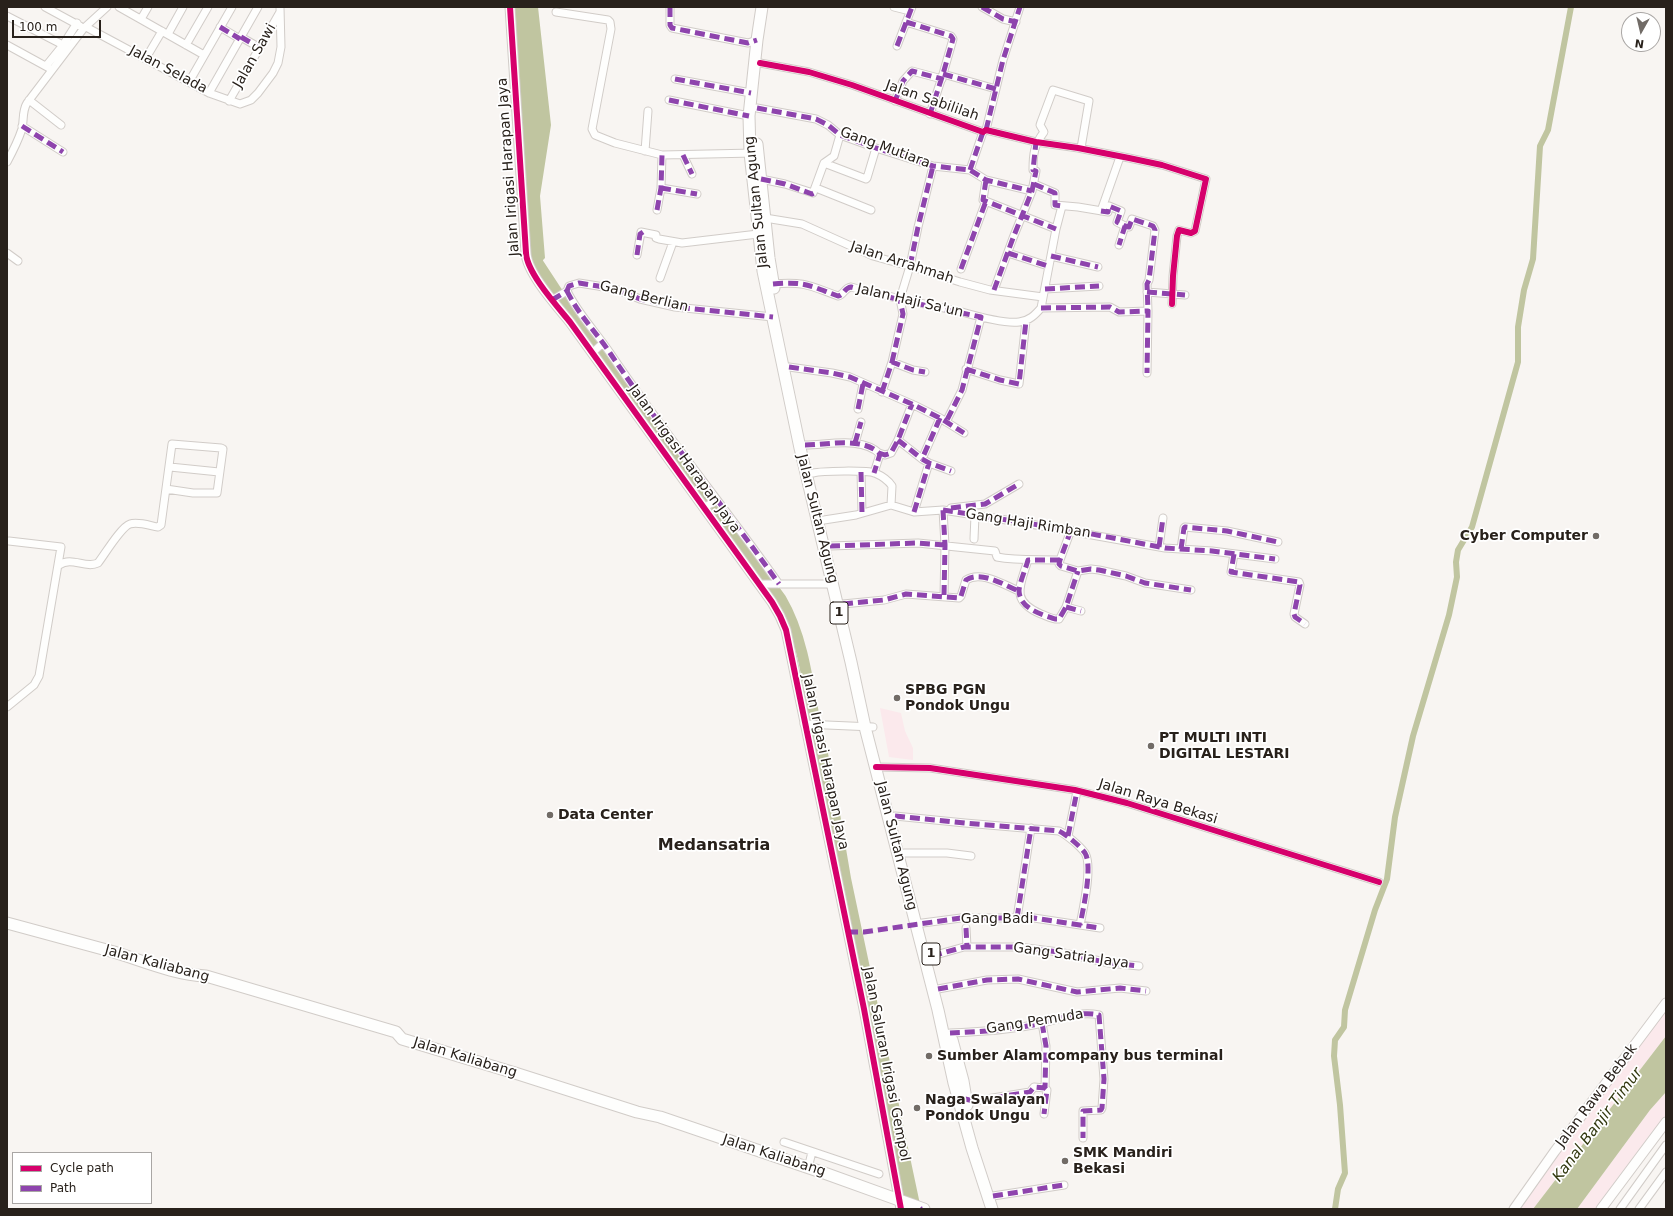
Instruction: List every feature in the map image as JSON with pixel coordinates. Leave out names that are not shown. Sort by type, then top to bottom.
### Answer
[{"type":"main road","name":"Jalan Sultan Agung","points":[[762,7],[756,40],[751,93],[758,234],[763,271],[800,448],[830,546],[840,604],[869,727],[918,923],[949,1039]]},
{"type":"main road","name":"Jalan Sultan Agung","points":[[753,112],[770,7]]},
{"type":"main road","name":"Jalan Sultan Agung","points":[[754,153],[761,179],[773,284],[805,445],[813,473],[832,584],[840,604]]},
{"type":"main road","name":"Jalan Sultan Agung","points":[[879,766],[895,816],[918,923],[932,956],[972,1148],[992,1209]]},
{"type":"main road","name":"Jalan Kaliabang","points":[[7,923],[154,965],[198,976],[206,976],[396,1032],[402,1039],[660,1118],[808,1168],[902,1204],[922,1209]]},
{"type":"main road","name":"Jalan Sultan Agung","points":[[954,1065],[963,1081],[965,1099],[997,1209]]},
{"type":"street","name":"Jalan Selada","points":[[45,7],[146,58],[209,93],[229,101]]},
{"type":"street","points":[[7,162],[17,143],[22,126],[24,109],[29,100],[85,28],[107,7]]},
{"type":"street","points":[[119,7],[204,55]]},
{"type":"street","points":[[142,20],[148,7]]},
{"type":"street","points":[[146,58],[183,7]]},
{"type":"street","points":[[186,45],[208,7]]},
{"type":"street","points":[[189,82],[232,7]]},
{"type":"street","points":[[209,93],[258,7]]},
{"type":"street","name":"Jalan Irigasi Harapan Jaya","points":[[510,7],[526,258],[532,271],[559,296],[593,352],[635,401],[711,503],[777,609],[786,630],[804,724],[824,809],[848,932]]},
{"type":"street","points":[[670,7],[670,25],[674,28],[748,43],[756,40]]},
{"type":"street","points":[[894,7],[911,9],[897,46]]},
{"type":"street","points":[[982,7],[1000,17],[1016,22]]},
{"type":"street","points":[[1020,7],[985,131],[970,170],[986,180],[1055,193],[1055,206],[1078,207],[1108,212],[1109,206],[1121,211],[1117,222],[1125,226],[1129,227],[1132,219],[1153,226],[1155,230],[1147,292],[1147,374]]},
{"type":"street","points":[[229,101],[240,104],[251,100],[273,73],[280,58],[281,52],[280,9]]},
{"type":"street","name":"Jalan Sawi","points":[[229,101],[260,48],[280,9]]},
{"type":"street","points":[[556,12],[608,20],[610,22],[611,29],[604,71],[592,129],[595,134],[615,143],[662,156],[754,153]]},
{"type":"street","points":[[7,16],[63,45]]},
{"type":"street","points":[[906,22],[952,38],[953,41],[930,114]]},
{"type":"street","points":[[46,66],[63,45],[76,23]]},
{"type":"street","points":[[220,27],[260,48]]},
{"type":"street","points":[[8,48],[46,66],[52,71]]},
{"type":"street","name":"Jalan Sabililah","points":[[760,62],[809,72],[852,85],[930,114],[985,131],[1036,142],[1081,148],[1162,166],[1206,178],[1195,231],[1191,233],[1179,230],[1177,236],[1173,276],[1173,294]]},
{"type":"street","points":[[895,101],[903,81],[912,71],[943,76],[996,89]]},
{"type":"street","points":[[674,79],[751,93]]},
{"type":"street","points":[[994,290],[1033,188],[1036,171],[1033,170],[1033,162],[1036,142],[1044,132],[1040,125],[1052,91],[1055,90],[1089,101],[1081,148]]},
{"type":"street","points":[[29,100],[61,125]]},
{"type":"street","name":"Gang Mutiara","points":[[669,100],[816,119],[828,125],[840,135],[876,148],[933,166],[970,170]]},
{"type":"street","points":[[645,151],[648,111]]},
{"type":"street","points":[[22,126],[63,152]]},
{"type":"street","points":[[761,179],[785,184],[812,194],[814,193],[824,163],[834,156],[840,135]]},
{"type":"street","points":[[824,163],[866,179],[876,148]]},
{"type":"street","points":[[683,155],[692,174]]},
{"type":"street","points":[[657,210],[661,188],[662,156]]},
{"type":"street","points":[[1101,211],[1120,157]]},
{"type":"street","points":[[882,392],[892,362],[903,314],[900,300],[910,266],[933,166]]},
{"type":"street","points":[[986,180],[983,200],[1056,229]]},
{"type":"street","points":[[661,188],[697,194]]},
{"type":"street","points":[[816,188],[871,210]]},
{"type":"street","points":[[961,269],[986,201]]},
{"type":"street","points":[[966,369],[1000,380],[1019,384],[1026,321],[1034,316],[1041,308],[1048,266],[1062,206]]},
{"type":"street","name":"Jalan Arrahmah","points":[[765,218],[802,224],[862,252],[960,282],[994,290],[1043,297]]},
{"type":"street","points":[[1118,245],[1125,226]]},
{"type":"street","points":[[637,255],[640,233],[643,232],[656,235],[656,238],[682,243],[758,234]]},
{"type":"street","points":[[660,278],[673,242]]},
{"type":"street","points":[[7,253],[18,261]]},
{"type":"street","points":[[1008,253],[1048,266]]},
{"type":"street","points":[[1051,256],[1098,267]]},
{"type":"street","name":"Jalan Haji Sa'un","points":[[773,284],[800,283],[838,296],[840,296],[847,288],[851,287],[900,300],[981,317],[1016,322],[1026,321]]},
{"type":"street","name":"Gang Berlian","points":[[559,296],[569,286],[583,284],[618,290],[640,299],[675,308],[773,317]]},
{"type":"street","points":[[1045,289],[1099,286]]},
{"type":"street","points":[[1147,292],[1184,295]]},
{"type":"street","points":[[1172,304],[1173,294]]},
{"type":"street","points":[[559,296],[580,314],[602,344],[635,401],[711,503],[776,584]]},
{"type":"street","points":[[1041,308],[1110,307],[1120,312],[1148,311]]},
{"type":"street","points":[[922,459],[943,420],[962,390],[966,369],[981,317]]},
{"type":"street","points":[[593,352],[602,344]]},
{"type":"street","points":[[892,362],[913,370],[925,372]]},
{"type":"street","points":[[789,367],[845,376],[912,404],[964,433]]},
{"type":"street","points":[[858,409],[863,384]]},
{"type":"street","points":[[805,445],[855,443],[868,445],[879,453],[891,453],[898,440],[912,404]]},
{"type":"street","points":[[855,443],[860,422]]},
{"type":"street","points":[[898,440],[922,459],[951,471]]},
{"type":"street","points":[[59,565],[67,561],[92,565],[98,563],[129,524],[160,526],[162,524],[166,489],[170,467],[172,444],[221,448],[224,451],[219,472],[218,492],[215,494],[193,493],[166,489]]},
{"type":"street","points":[[874,473],[879,459],[879,453]]},
{"type":"street","points":[[914,512],[929,463]]},
{"type":"street","points":[[170,467],[219,472]]},
{"type":"street","points":[[813,473],[821,471],[874,473],[887,480],[892,486],[891,505],[862,513],[820,515]]},
{"type":"street","points":[[861,472],[862,513]]},
{"type":"street","points":[[944,596],[945,545],[943,510],[985,504],[1019,484]]},
{"type":"street","name":"Gang Haji Rimban","points":[[891,505],[914,512],[943,510],[1072,530],[1159,547],[1275,559]]},
{"type":"street","points":[[974,540],[975,515]]},
{"type":"street","points":[[1159,547],[1163,518]]},
{"type":"street","points":[[1181,549],[1185,527],[1227,531],[1278,542]]},
{"type":"street","points":[[1072,530],[1060,560],[1059,564],[1061,566],[1078,571],[1094,569],[1126,576],[1145,583],[1191,590]]},
{"type":"street","points":[[7,707],[34,685],[39,676],[47,620],[59,565],[61,547],[9,541]]},
{"type":"street","points":[[830,546],[918,543],[995,551],[998,557],[1028,560],[1060,560]]},
{"type":"street","points":[[1234,554],[1231,572],[1299,582],[1300,585],[1294,614],[1295,617],[1305,624]]},
{"type":"street","points":[[1028,560],[1019,591],[1021,599],[1029,608],[1055,619],[1059,619],[1066,607],[1078,571]]},
{"type":"street","points":[[840,604],[884,600],[906,594],[960,598],[966,580],[974,577],[982,577],[992,580],[1019,591]]},
{"type":"street","points":[[762,584],[832,584]]},
{"type":"street","points":[[1066,607],[1081,611]]},
{"type":"street","points":[[804,724],[869,727]]},
{"type":"street","name":"Jalan Raya Bekasi","points":[[879,766],[930,768],[1077,791],[1127,803],[1379,882]]},
{"type":"street","points":[[1068,836],[1077,791]]},
{"type":"street","points":[[895,816],[1059,831],[1068,836],[1085,854],[1087,863],[1087,886],[1080,925]]},
{"type":"street","points":[[1017,918],[1031,828]]},
{"type":"street","points":[[904,853],[947,853],[971,856]]},
{"type":"street","name":"Gang Badi","points":[[918,923],[962,918],[1017,918],[1045,919],[1100,928]]},
{"type":"street","points":[[966,928],[967,947]]},
{"type":"street","name":"Jalan Saluran Irigasi Gempol","points":[[848,932],[902,1204]]},
{"type":"street","name":"Gang Satria Jaya","points":[[932,956],[967,947],[1018,947],[1058,952],[1109,963],[1140,966]]},
{"type":"street","points":[[938,989],[987,980],[1018,979],[1084,992],[1120,988],[1146,991]]},
{"type":"street","name":"Jalan Rawa Bebek","points":[[1514,1209],[1666,1003]]},
{"type":"street","name":"Gang Pemuda","points":[[949,1039],[1042,1023],[1076,1014],[1094,1014],[1100,1017],[1104,1079],[1102,1109],[1083,1111],[1083,1138]]},
{"type":"street","points":[[1042,1023],[1046,1046],[1045,1088],[1047,1090],[1044,1114]]},
{"type":"street","points":[[965,1099],[974,1101],[1030,1092],[1034,1087],[1045,1088]]},
{"type":"street","points":[[1601,1209],[1666,1122]]},
{"type":"street","points":[[784,1142],[878,1174]]},
{"type":"street","points":[[1620,1209],[1666,1145]]},
{"type":"street","points":[[808,1168],[812,1152]]},
{"type":"street","points":[[1639,1209],[1666,1172]]},
{"type":"street","points":[[993,1196],[1064,1185]]},
{"type":"shaded area","points":[[880,708],[901,713],[905,731],[913,748],[913,760],[889,757]]},
{"type":"shaded area","points":[[1666,1003],[1666,1036],[1533,1209],[1515,1209]]},
{"type":"shaded area","points":[[1666,1092],[1666,1122],[1601,1209],[1577,1209],[1650,1110]]},
{"type":"water","points":[[510,7],[538,7],[551,125],[540,196],[545,258],[532,271],[527,261]]},
{"type":"water","points":[[804,724],[822,726],[836,790],[851,878],[921,1209],[901,1209]]},
{"type":"water","name":"Kanal Banjir Timur","points":[[1666,1036],[1666,1092],[1650,1110],[1577,1209],[1533,1209]]},
{"type":"waterway","points":[[1335,1209],[1338,1189],[1345,1173],[1340,1105],[1334,1056],[1335,1040],[1344,1027],[1345,1010],[1375,910],[1387,879],[1395,817],[1413,736],[1449,615],[1457,577],[1456,562],[1458,550],[1472,527],[1518,362],[1518,327],[1524,290],[1533,259],[1540,146],[1548,130],[1571,7]]},
{"type":"waterway","points":[[535,251],[538,263],[557,292],[781,599],[795,630],[805,665],[817,735]]},
{"type":"marked path","points":[[670,7],[670,25],[672,28],[748,43],[757,40]]},
{"type":"marked path","points":[[897,46],[912,7]]},
{"type":"marked path","points":[[982,7],[1003,19],[1016,22]]},
{"type":"marked path","points":[[986,130],[1003,60],[1020,7]]},
{"type":"marked path","points":[[906,22],[951,36],[953,39],[930,114]]},
{"type":"marked path","points":[[220,27],[240,39]]},
{"type":"marked path","points":[[241,37],[260,48]]},
{"type":"marked path","points":[[895,101],[903,81],[912,71],[942,79]]},
{"type":"marked path","points":[[943,74],[996,89]]},
{"type":"marked path","points":[[675,79],[751,93]]},
{"type":"marked path","points":[[669,100],[749,116]]},
{"type":"marked path","points":[[757,108],[816,119],[828,125],[840,135],[876,148],[933,166],[970,170],[986,180],[1032,191]]},
{"type":"marked path","points":[[22,126],[63,152]]},
{"type":"marked path","points":[[970,170],[983,132]]},
{"type":"marked path","points":[[994,290],[1032,191],[1036,171],[1033,170],[1036,142]]},
{"type":"marked path","points":[[657,210],[661,188],[662,155]]},
{"type":"marked path","points":[[683,155],[692,174]]},
{"type":"marked path","points":[[910,266],[933,166]]},
{"type":"marked path","points":[[761,179],[785,184],[812,194],[814,193]]},
{"type":"marked path","points":[[986,180],[983,200],[1056,229]]},
{"type":"marked path","points":[[1034,184],[1055,193],[1055,205],[1062,206]]},
{"type":"marked path","points":[[661,188],[697,194]]},
{"type":"marked path","points":[[961,269],[986,201]]},
{"type":"marked path","points":[[1101,211],[1108,212],[1109,206],[1121,211],[1117,222],[1125,226],[1119,245]]},
{"type":"marked path","points":[[1125,226],[1129,227],[1132,219],[1153,226],[1155,230],[1149,280],[1147,284],[1148,311]]},
{"type":"marked path","points":[[637,255],[640,234],[643,232]]},
{"type":"marked path","points":[[1008,253],[1048,266]]},
{"type":"marked path","points":[[1051,256],[1098,267]]},
{"type":"marked path","points":[[567,291],[569,286],[579,283],[618,290],[640,299],[675,307],[773,317]]},
{"type":"marked path","points":[[773,284],[793,283],[807,285],[838,296],[851,287],[900,300],[981,317],[962,390],[946,422]]},
{"type":"marked path","points":[[1045,289],[1099,286]]},
{"type":"marked path","points":[[567,291],[582,315],[605,345],[630,382],[779,584]]},
{"type":"marked path","points":[[552,300],[567,291]]},
{"type":"marked path","points":[[1147,292],[1185,295]]},
{"type":"marked path","points":[[892,362],[903,314],[900,300]]},
{"type":"marked path","points":[[1041,308],[1110,307],[1119,312],[1148,311],[1147,373]]},
{"type":"marked path","points":[[966,369],[1000,380],[1019,384],[1026,321]]},
{"type":"marked path","points":[[882,392],[892,362],[913,370],[925,372]]},
{"type":"marked path","points":[[789,367],[850,377],[914,405],[940,418],[964,433]]},
{"type":"marked path","points":[[858,409],[863,384]]},
{"type":"marked path","points":[[879,453],[885,455],[891,453],[898,440],[912,404]]},
{"type":"marked path","points":[[940,418],[922,459],[951,471]]},
{"type":"marked path","points":[[855,443],[861,422]]},
{"type":"marked path","points":[[898,440],[922,459]]},
{"type":"marked path","points":[[805,445],[854,443],[873,448],[880,454],[874,473]]},
{"type":"marked path","points":[[914,512],[929,463]]},
{"type":"marked path","points":[[861,472],[862,513]]},
{"type":"marked path","points":[[951,508],[985,504],[1019,484]]},
{"type":"marked path","points":[[943,510],[1071,530],[1165,548],[1212,551],[1275,559]]},
{"type":"marked path","points":[[943,510],[945,545],[944,596]]},
{"type":"marked path","points":[[1159,547],[1163,518]]},
{"type":"marked path","points":[[1181,549],[1185,527],[1227,531],[1278,542]]},
{"type":"marked path","points":[[1071,530],[1060,560],[1059,564],[1061,566],[1078,571],[1091,569],[1099,570],[1126,576],[1145,583],[1191,590]]},
{"type":"marked path","points":[[830,546],[918,543],[945,545]]},
{"type":"marked path","points":[[1234,554],[1231,572],[1299,582],[1300,585],[1294,614],[1295,617],[1305,624]]},
{"type":"marked path","points":[[1060,560],[1028,560],[1019,591],[1023,602],[1032,610],[1055,619],[1059,619],[1066,607],[1078,571]]},
{"type":"marked path","points":[[843,604],[884,600],[906,594],[959,598],[966,580],[972,577],[985,578],[1000,582],[1019,591]]},
{"type":"marked path","points":[[1066,607],[1081,611]]},
{"type":"marked path","points":[[1068,836],[1077,791]]},
{"type":"marked path","points":[[895,816],[1059,831],[1080,847],[1085,853],[1087,859],[1087,888],[1080,925]]},
{"type":"marked path","points":[[1017,918],[1031,828]]},
{"type":"marked path","points":[[848,932],[864,932],[961,918],[1034,918],[1100,928]]},
{"type":"marked path","points":[[966,928],[967,947]]},
{"type":"marked path","points":[[932,956],[964,947],[1018,947],[1059,952],[1109,963],[1139,966]]},
{"type":"marked path","points":[[938,989],[987,980],[1018,979],[1077,992],[1120,988],[1146,991]]},
{"type":"marked path","points":[[950,1033],[1023,1027],[1082,1014],[1099,1015],[1104,1079],[1102,1108],[1101,1110],[1083,1111],[1083,1138]]},
{"type":"marked path","points":[[1042,1023],[1046,1046],[1045,1088]]},
{"type":"marked path","points":[[965,1099],[974,1101],[1030,1092],[1034,1087],[1045,1088],[1047,1090],[1044,1114]]},
{"type":"marked path","points":[[993,1196],[1064,1185]]},
{"type":"cycle path","points":[[510,7],[526,253],[531,270],[772,602],[786,630],[864,1009],[901,1209]]},
{"type":"cycle path","points":[[760,63],[809,72],[852,85],[983,132],[986,130],[1036,142],[1078,148],[1129,158],[1162,165],[1206,179],[1195,231],[1191,233],[1179,230],[1177,236],[1172,304]]},
{"type":"cycle path","points":[[876,767],[930,768],[1075,790],[1127,803],[1379,882]]},
{"type":"place","name":"Cyber Computer","points":[[1596,536]]},
{"type":"place","name":"SPBG PGN Pondok Ungu","points":[[897,698]]},
{"type":"place","name":"PT MULTI INTI DIGITAL LESTARI","points":[[1151,746]]},
{"type":"place","name":"Data Center","points":[[550,815]]},
{"type":"place","name":"Sumber Alam company bus terminal","points":[[929,1056]]},
{"type":"place","name":"Naga Swalayan Pondok Ungu","points":[[917,1108]]},
{"type":"place","name":"SMK Mandiri Bekasi","points":[[1065,1161]]},
{"type":"district","name":"Medansatria","points":[[714,846]]}]
